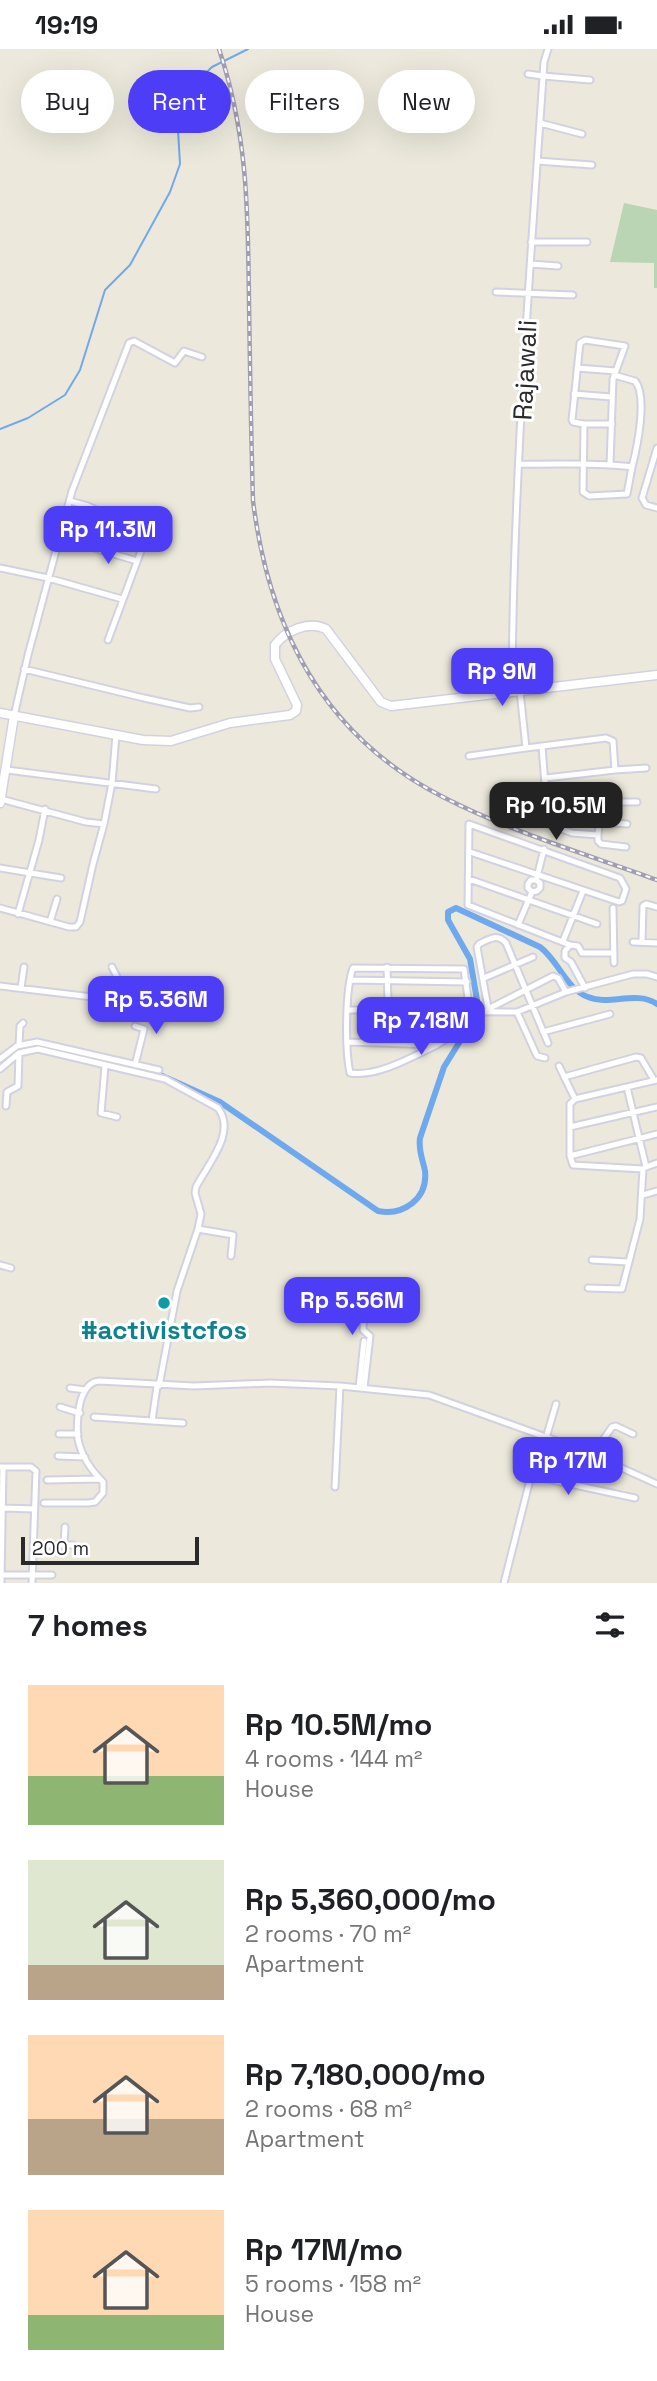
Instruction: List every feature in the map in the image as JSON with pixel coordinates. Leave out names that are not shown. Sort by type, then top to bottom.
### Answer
[{"type":"street","name":"Rajawali","points":[[526,748],[516,691],[513,628],[531,242],[543,76],[548,49]]},
{"type":"street","points":[[528,74],[590,80]]},
{"type":"street","points":[[540,123],[582,134]]},
{"type":"street","points":[[537,161],[593,165]]},
{"type":"street","points":[[531,242],[587,242]]},
{"type":"street","points":[[530,264],[558,266]]},
{"type":"street","points":[[496,292],[573,295]]},
{"type":"street","points":[[610,465],[612,424],[611,397],[615,373],[625,345],[583,340],[580,343],[572,421],[612,424]]},
{"type":"street","points":[[104,824],[86,822],[1,795],[14,716],[24,669],[70,501],[130,341],[175,363],[184,351],[202,357]]},
{"type":"street","points":[[577,368],[615,373],[639,384],[639,437],[626,496],[584,494],[584,424]]},
{"type":"street","points":[[574,394],[611,397]]},
{"type":"street","points":[[657,448],[642,498],[646,505],[657,508]]},
{"type":"street","points":[[520,464],[632,467]]},
{"type":"street","points":[[648,476],[657,477]]},
{"type":"street","points":[[70,501],[88,506],[157,538]]},
{"type":"street","points":[[87,546],[137,561]]},
{"type":"street","points":[[107,640],[141,551]]},
{"type":"street","points":[[0,568],[48,578],[122,599]]},
{"type":"street","points":[[0,713],[143,740],[171,741],[230,723],[293,713],[296,710],[296,700],[275,659],[275,645],[282,637],[312,625],[326,629],[381,702],[391,706],[657,675]]},
{"type":"street","points":[[24,669],[152,700],[190,708],[199,707]]},
{"type":"street","points":[[0,908],[69,927],[76,927],[80,922],[112,783],[116,735]]},
{"type":"street","points":[[469,756],[610,739],[613,741],[615,771]]},
{"type":"street","points":[[542,746],[548,824],[572,833],[598,835]]},
{"type":"street","points":[[546,778],[646,768]]},
{"type":"street","points":[[7,770],[156,789]]},
{"type":"street","points":[[546,805],[637,802]]},
{"type":"street","points":[[601,805],[598,841],[601,844],[626,847]]},
{"type":"street","points":[[18,914],[45,809]]},
{"type":"street","points":[[600,822],[627,824]]},
{"type":"street","points":[[471,852],[537,877],[619,902],[622,901],[626,889],[623,881],[615,875],[470,823],[468,905],[578,946],[582,953]]},
{"type":"street","points":[[518,925],[532,891],[528,884],[537,877],[544,849]]},
{"type":"street","points":[[0,868],[61,878]]},
{"type":"street","points":[[469,879],[597,924]]},
{"type":"street","points":[[563,941],[583,891]]},
{"type":"street","points":[[50,922],[57,899]]},
{"type":"street","points":[[642,942],[644,904],[657,907]]},
{"type":"street","points":[[613,908],[614,963]]},
{"type":"street","points":[[478,1012],[484,978],[477,947],[490,939],[502,938],[516,964],[548,1043]]},
{"type":"street","points":[[634,942],[657,943]]},
{"type":"street","points":[[570,945],[564,954],[581,989]]},
{"type":"street","points":[[582,953],[614,953]]},
{"type":"street","points":[[570,962],[579,961],[582,953]]},
{"type":"street","points":[[484,978],[533,957]]},
{"type":"street","points":[[21,988],[24,967]]},
{"type":"street","points":[[112,967],[117,977],[114,1000]]},
{"type":"street","points":[[387,967],[388,1002]]},
{"type":"street","points":[[455,1013],[449,1037],[437,1045],[371,1071],[349,1071],[348,1010],[350,980],[355,968],[464,969],[478,1012]]},
{"type":"street","points":[[396,1011],[517,1012],[566,992],[639,973],[657,978]]},
{"type":"street","points":[[478,1012],[555,976],[566,992]]},
{"type":"street","points":[[350,980],[467,982]]},
{"type":"street","points":[[0,986],[126,1001]]},
{"type":"street","points":[[377,1010],[380,1005],[388,1002]]},
{"type":"street","points":[[387,1021],[394,1017],[396,1011],[388,1002]]},
{"type":"street","points":[[348,1010],[377,1010]]},
{"type":"street","points":[[377,1010],[380,1018],[387,1021]]},
{"type":"street","points":[[517,1012],[537,1056],[545,1058]]},
{"type":"street","points":[[543,1032],[610,1014]]},
{"type":"street","points":[[386,1043],[387,1021]]},
{"type":"street","points":[[19,1045],[20,1026],[23,1023]]},
{"type":"street","points":[[134,1068],[144,1029],[135,1026]]},
{"type":"street","points":[[0,1059],[19,1045],[32,1042],[48,1044],[165,1079],[218,1108],[222,1113],[222,1138],[217,1153],[196,1187],[201,1214],[177,1291],[152,1421]]},
{"type":"street","points":[[348,1042],[437,1045]]},
{"type":"street","points":[[0,1069],[19,1053],[38,1049],[105,1066],[159,1070]]},
{"type":"street","points":[[6,1106],[8,1091],[18,1088],[19,1053]]},
{"type":"street","points":[[564,1077],[641,1058],[655,1080],[575,1099],[570,1104],[570,1162],[575,1165],[644,1168],[657,1163]]},
{"type":"street","points":[[105,1066],[101,1113],[117,1117]]},
{"type":"street","points":[[559,1066],[575,1099]]},
{"type":"street","points":[[588,1289],[622,1289],[640,1219],[644,1168],[627,1087]]},
{"type":"street","points":[[570,1127],[657,1107]]},
{"type":"street","points":[[570,1156],[657,1134]]},
{"type":"street","points":[[643,1195],[657,1191]]},
{"type":"street","points":[[198,1229],[233,1235],[231,1256]]},
{"type":"street","points":[[593,1260],[628,1262]]},
{"type":"street","points":[[0,1265],[11,1268]]},
{"type":"street","points":[[362,1388],[370,1336],[363,1330],[365,1286]]},
{"type":"street","points":[[362,1388],[364,1341]]},
{"type":"street","points":[[44,1503],[95,1502],[103,1493],[105,1486],[85,1457],[78,1434],[85,1390],[93,1382],[99,1381],[158,1386],[257,1383],[340,1386],[429,1395],[593,1454],[657,1484]]},
{"type":"street","points":[[335,1487],[340,1386]]},
{"type":"street","points":[[70,1388],[85,1390]]},
{"type":"street","points":[[504,1583],[544,1437],[556,1404]]},
{"type":"street","points":[[60,1407],[80,1413]]},
{"type":"street","points":[[94,1417],[183,1423]]},
{"type":"street","points":[[593,1454],[612,1427],[634,1434]]},
{"type":"street","points":[[59,1434],[78,1434]]},
{"type":"street","points":[[58,1456],[85,1457]]},
{"type":"street","points":[[1,1583],[1,1467],[35,1469],[32,1583]]},
{"type":"street","points":[[533,1476],[635,1498]]},
{"type":"street","points":[[47,1480],[100,1479]]},
{"type":"street","points":[[3,1508],[34,1509]]},
{"type":"street","points":[[64,1545],[65,1527]]},
{"type":"street","points":[[33,1545],[73,1545]]},
{"type":"street","points":[[1,1575],[52,1575]]},
{"type":"green space","points":[[624,203],[657,210],[657,288],[654,288],[654,263],[610,262]]},
{"type":"waterway","points":[[0,429],[28,418],[65,395],[80,370],[105,290],[130,265],[170,192],[180,164],[178,130],[188,90],[212,67],[248,49]]},
{"type":"waterway","points":[[0,1063],[23,1046],[34,1045],[158,1074],[220,1102],[378,1211],[387,1212],[405,1208],[422,1190],[425,1171],[420,1138],[444,1067],[462,1038],[477,1000],[470,959],[448,920],[448,912],[456,908],[540,947],[574,988],[588,997],[605,1000],[640,998],[657,1004]]},
{"type":"railway","points":[[219,49],[236,113],[244,174],[248,237],[253,501],[261,548],[273,593],[289,635],[309,674],[334,710],[365,743],[401,772],[443,797],[522,832],[657,880]]},
{"type":"place","name":"#activistcfos","points":[[164,1303]]}]
